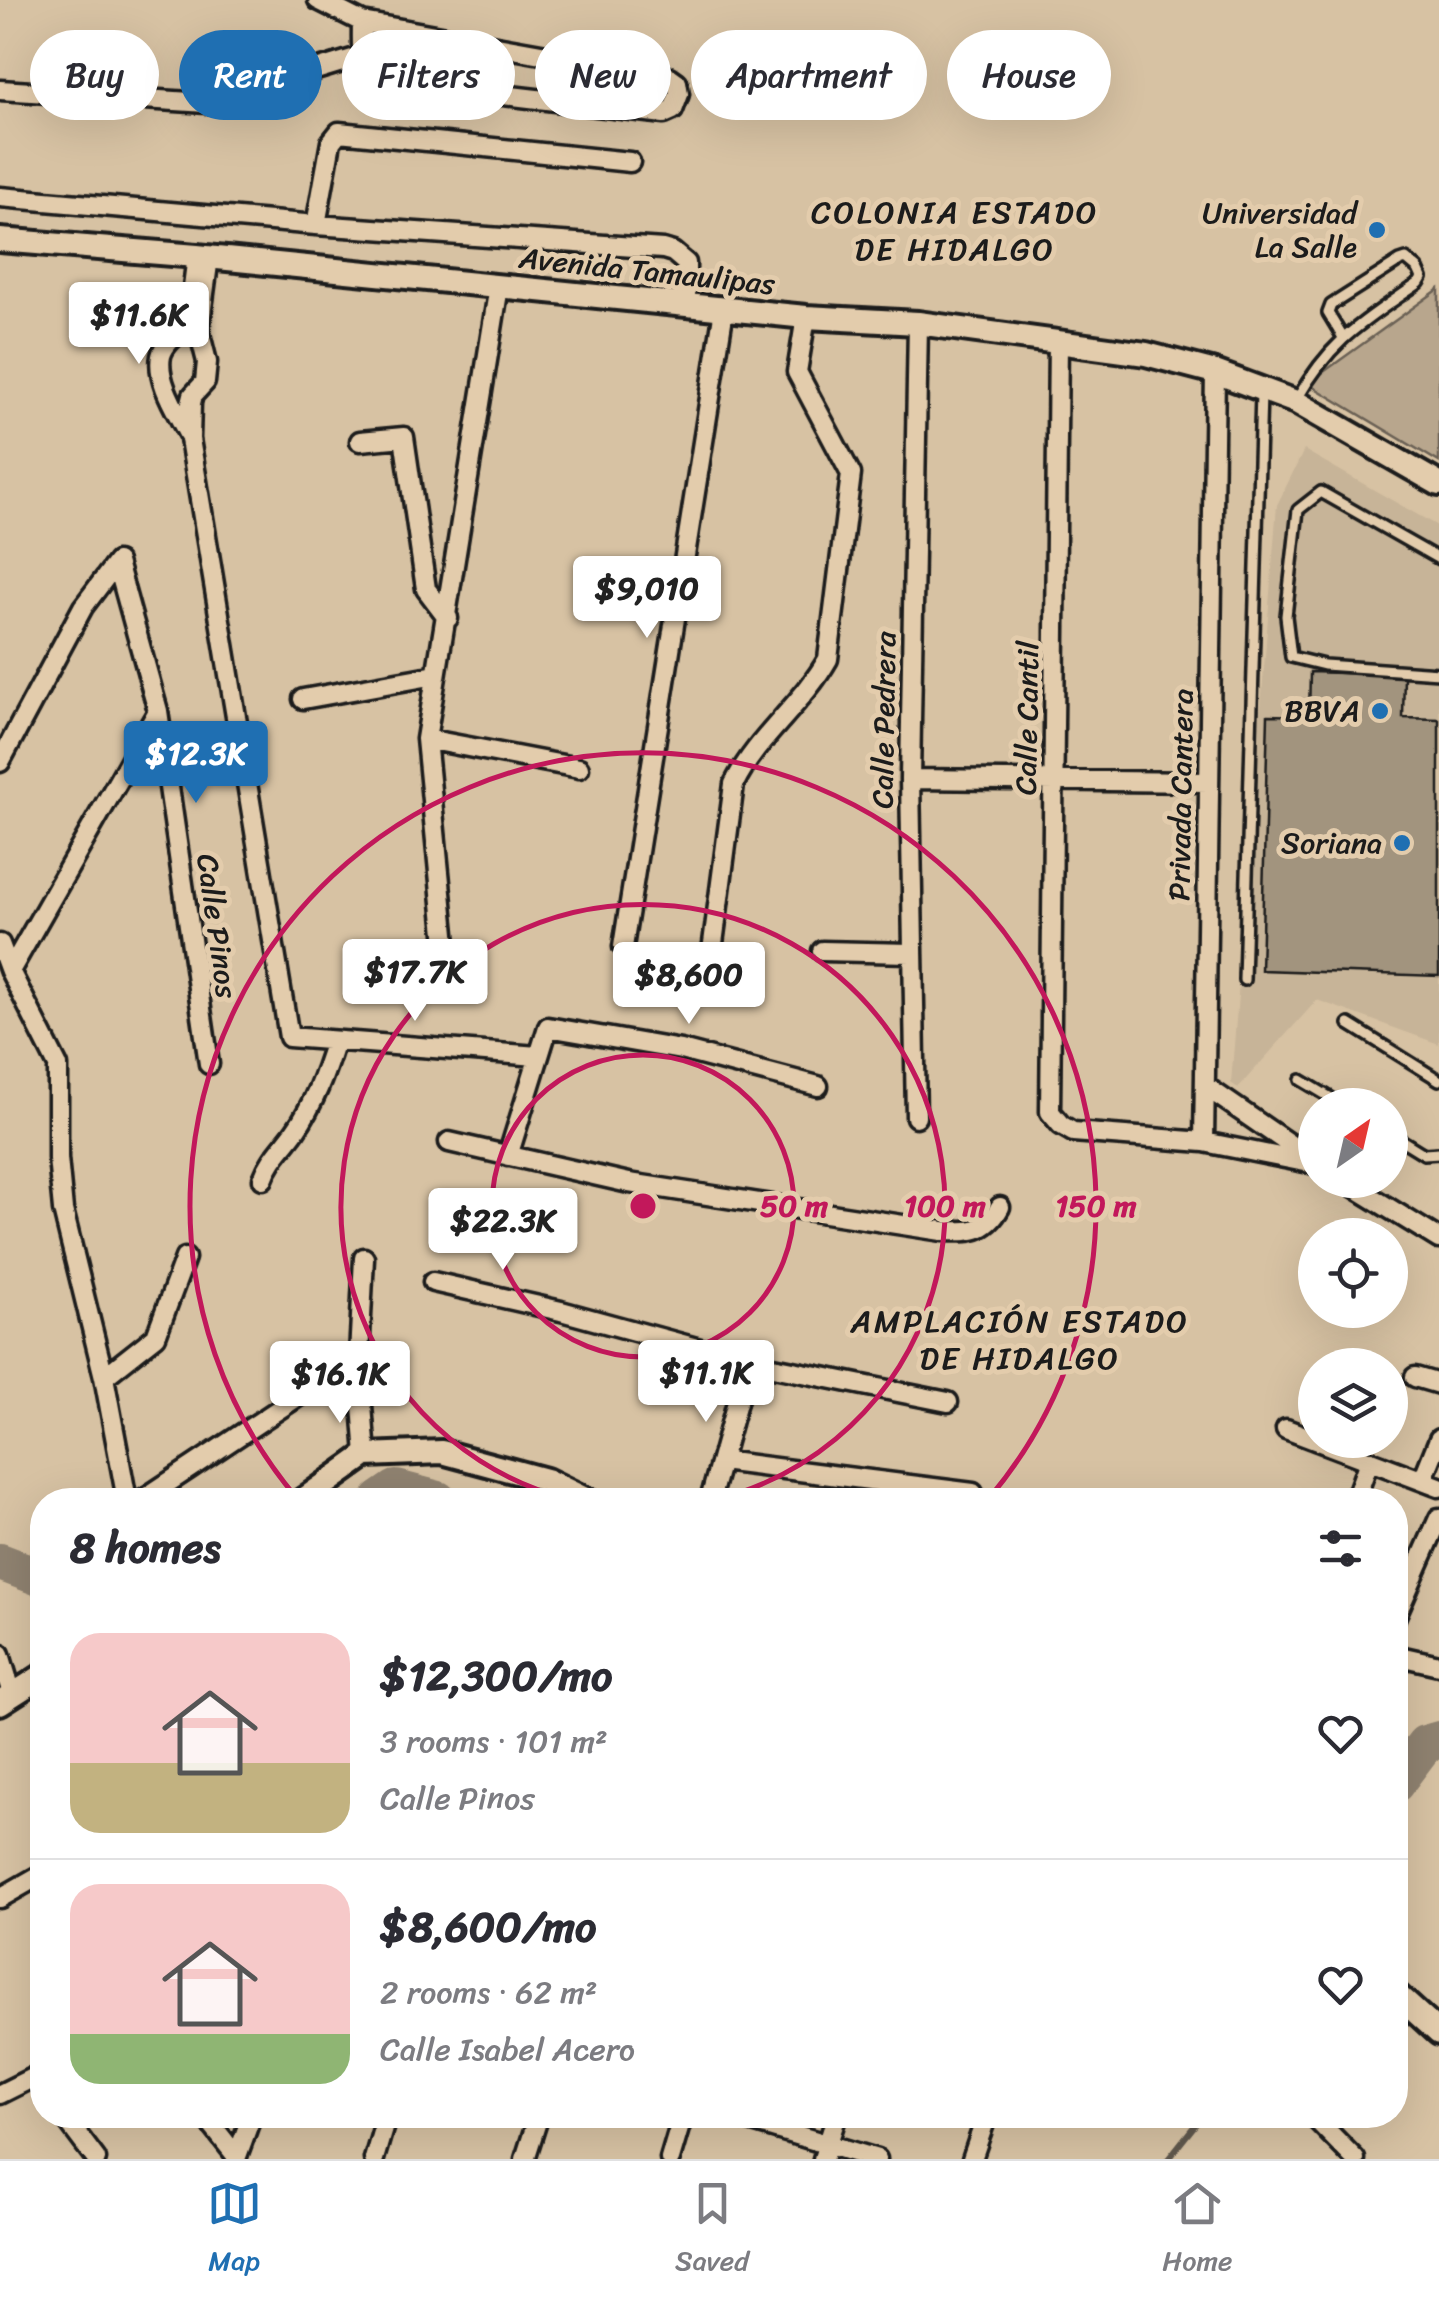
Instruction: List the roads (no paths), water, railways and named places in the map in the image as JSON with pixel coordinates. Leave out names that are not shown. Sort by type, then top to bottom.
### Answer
[{"type":"street","points":[[318,0],[362,22],[407,30]]},
{"type":"street","points":[[362,22],[362,30]]},
{"type":"street","points":[[515,49],[670,77],[677,82],[679,94],[673,110],[664,114],[515,96]]},
{"type":"street","points":[[0,90],[207,103],[342,62]]},
{"type":"street","points":[[316,225],[330,142],[340,132],[630,162]]},
{"type":"street","points":[[0,197],[316,225],[663,249],[686,264],[686,304]]},
{"type":"street","name":"Avenida Tamaulipas","points":[[0,240],[203,256],[806,317],[918,323],[1146,354],[1214,372],[1296,402],[1439,484]]},
{"type":"street","points":[[203,256],[193,328],[207,362],[205,382],[193,395],[190,438],[289,1037],[538,1056]]},
{"type":"street","points":[[448,954],[426,739],[498,286]]},
{"type":"street","points":[[623,947],[724,309]]},
{"type":"street","points":[[712,951],[734,784],[746,761],[814,684],[828,659],[851,474],[797,372],[806,317]]},
{"type":"street","name":"Calle Pedrera","points":[[916,1117],[910,778],[918,323]]},
{"type":"street","points":[[190,438],[166,388],[161,356],[171,339],[193,328]]},
{"type":"street","name":"Calle Cantil","points":[[1058,341],[1050,1112],[1073,1132],[1204,1142]]},
{"type":"street","name":"Privada Cantera","points":[[1204,1142],[1214,372]]},
{"type":"street","points":[[166,388],[193,395]]},
{"type":"street","points":[[360,442],[404,438],[426,589],[448,618]]},
{"type":"street","name":"Calle Pinos","points":[[0,762],[83,608],[117,562],[158,712],[210,1064]]},
{"type":"street","points":[[303,699],[436,675]]},
{"type":"street","points":[[10,972],[158,712]]},
{"type":"street","points":[[426,739],[578,768]]},
{"type":"street","points":[[910,778],[1208,782]]},
{"type":"street","points":[[0,944],[58,1066],[58,1158],[64,1210],[104,1378],[125,1488]]},
{"type":"street","points":[[822,951],[911,953]]},
{"type":"street","points":[[508,1156],[548,1028],[681,1050],[818,1086]]},
{"type":"street","points":[[263,1179],[268,1163],[296,1130],[320,1087],[335,1042]]},
{"type":"street","points":[[1205,1086],[1298,1151]]},
{"type":"street","points":[[448,1142],[628,1183],[942,1232],[978,1229],[992,1222],[1000,1207]]},
{"type":"street","points":[[1204,1142],[1298,1160]]},
{"type":"street","points":[[1373,1198],[1439,1239]]},
{"type":"street","points":[[104,1378],[156,1336],[185,1258]]},
{"type":"street","points":[[160,1488],[359,1356],[364,1258]]},
{"type":"street","points":[[434,1282],[562,1311],[748,1362],[948,1402]]},
{"type":"street","points":[[713,1488],[748,1362]]},
{"type":"street","points":[[1414,1377],[1439,1384]]},
{"type":"street","points":[[361,1394],[366,1455]]},
{"type":"street","points":[[1286,1429],[1431,1483],[1439,1439]]},
{"type":"street","points":[[320,1488],[366,1455],[442,1452],[563,1488]]},
{"type":"street","points":[[721,1461],[934,1488]]},
{"type":"street","points":[[1359,1488],[1369,1461]]},
{"type":"street","points":[[1408,1588],[1439,1518]]},
{"type":"street","points":[[0,1654],[6,1698],[30,1683]]},
{"type":"street","points":[[1408,1658],[1439,1664]]},
{"type":"street","points":[[2,1890],[30,1879]]},
{"type":"street","points":[[1408,2005],[1439,2033]]},
{"type":"street","points":[[0,2094],[30,2083]]},
{"type":"street","points":[[73,2128],[96,2159]]},
{"type":"street","points":[[214,2128],[236,2158]]},
{"type":"street","points":[[236,2158],[247,2128]]},
{"type":"street","points":[[374,2159],[383,2128]]},
{"type":"street","points":[[525,2159],[535,2128]]},
{"type":"street","points":[[670,2159],[680,2128]]},
{"type":"street","points":[[763,2128],[826,2152],[877,2159]]},
{"type":"street","points":[[826,2152],[834,2128]]},
{"type":"street","points":[[972,2159],[982,2128]]},
{"type":"street","points":[[1325,2128],[1355,2159]]},
{"type":"lane","points":[[1296,402],[1314,370],[1342,336],[1419,283],[1422,278],[1418,268],[1406,259],[1400,261],[1331,305],[1328,314],[1342,336]]},
{"type":"lane","points":[[1244,980],[1261,389]]},
{"type":"lane","points":[[1439,560],[1321,492],[1298,510],[1286,616],[1292,656],[1324,665],[1439,674]]},
{"type":"lane","points":[[1350,1024],[1439,1080]]},
{"type":"lane","points":[[1301,1080],[1314,1088]]},
{"type":"lane","points":[[1408,1145],[1424,1154],[1439,1153]]},
{"type":"waterway","points":[[0,1562],[30,1573]]},
{"type":"waterway","points":[[1408,1767],[1425,1744],[1439,1740]]},
{"type":"waterway","points":[[1168,2159],[1193,2128]]},
{"type":"place","name":"Universidad La Salle","points":[[1377,230]]},
{"type":"place","name":"BBVA","points":[[1380,711]]},
{"type":"place","name":"Soriana","points":[[1402,843]]},
{"type":"district","name":"COLONIA ESTADO DE HIDALGO","points":[[955,230]]},
{"type":"district","name":"AMPLACIÓN ESTADO DE HIDALGO","points":[[1020,1340]]}]
